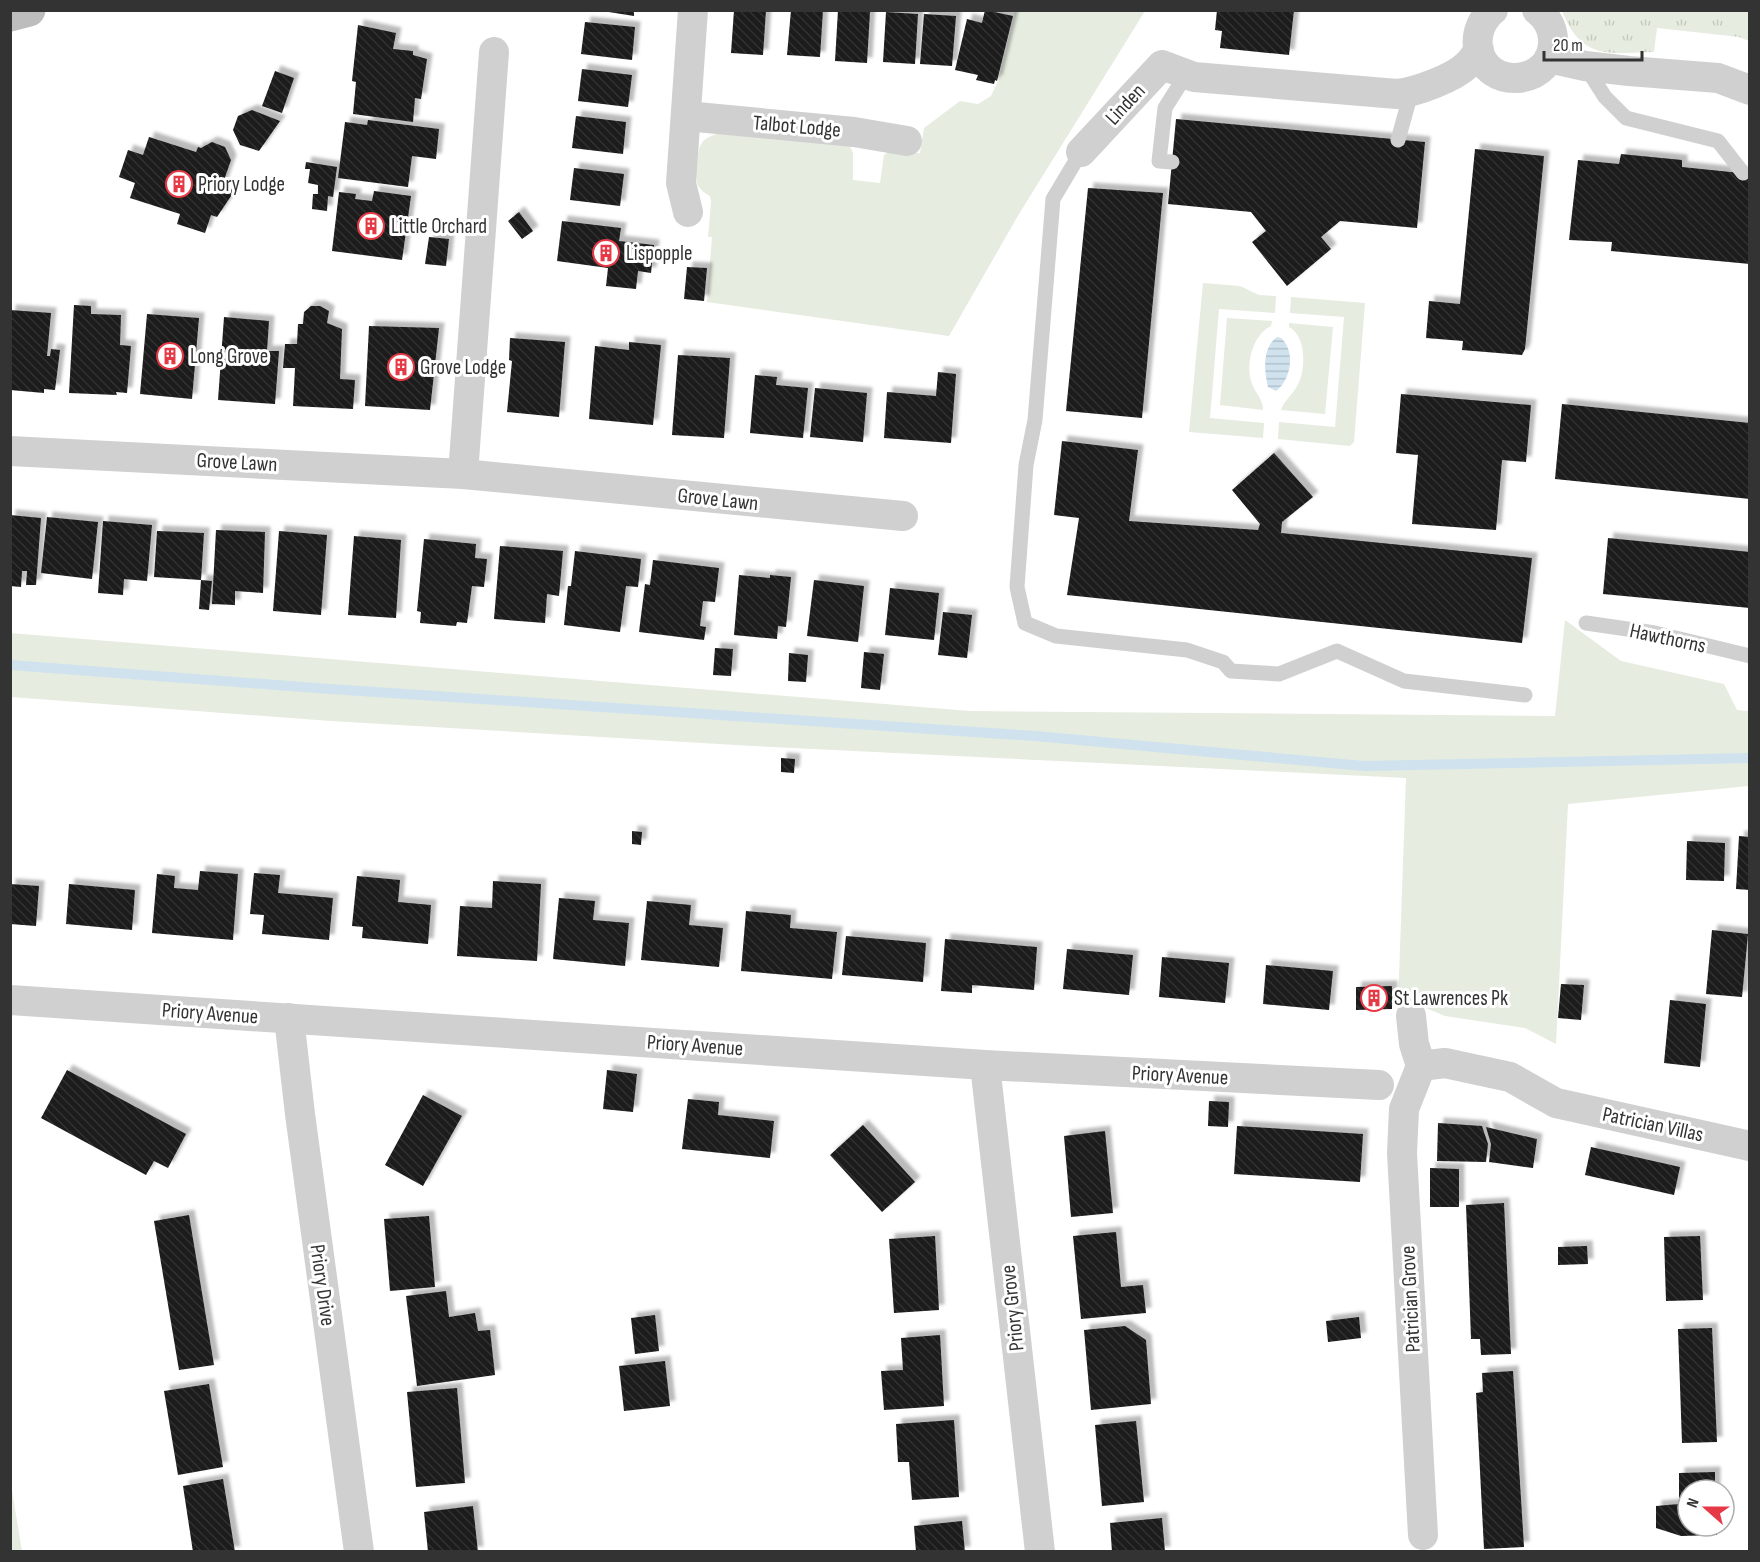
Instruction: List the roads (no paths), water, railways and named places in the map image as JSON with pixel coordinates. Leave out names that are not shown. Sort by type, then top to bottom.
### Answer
[{"type":"street","points":[[10,15],[29,10]]},
{"type":"street","points":[[688,212],[681,183],[693,10]]},
{"type":"street","points":[[1487,12],[1478,37],[1479,50],[1484,62],[1493,72],[1518,79],[1530,76],[1542,68],[1553,46],[1548,22],[1538,10]]},
{"type":"street","name":"Linden","points":[[1081,152],[1162,65],[1194,77],[1398,94],[1411,93],[1431,86],[1466,66],[1479,50]]},
{"type":"street","points":[[463,474],[494,52]]},
{"type":"street","points":[[1549,58],[1585,66],[1718,78],[1749,90]]},
{"type":"street","name":"Talbot Lodge","points":[[686,116],[854,132],[907,141]]},
{"type":"street","name":"Grove Lawn","points":[[10,451],[463,474],[903,516]]},
{"type":"street","name":"Priory Avenue","points":[[10,1000],[985,1065],[1379,1085]]},
{"type":"street","points":[[1411,1016],[1414,1044],[1421,1066]]},
{"type":"street","name":"Priory Drive","points":[[289,1018],[359,1551]]},
{"type":"street","name":"Patrician Villas","points":[[1421,1066],[1445,1063],[1510,1077],[1556,1103],[1749,1146]]},
{"type":"street","name":"Priory Grove","points":[[985,1065],[1040,1551]]},
{"type":"street","name":"Patrician Grove","points":[[1421,1066],[1404,1109],[1402,1153],[1423,1535]]},
{"type":"lane","points":[[1585,66],[1605,97],[1626,118],[1718,141],[1743,173]]},
{"type":"lane","points":[[1172,162],[1160,160],[1165,108],[1182,81],[1194,77]]},
{"type":"lane","points":[[1398,140],[1411,93]]},
{"type":"lane","name":"Linden","points":[[1081,152],[1053,199],[1035,420],[1026,465],[1017,587],[1025,623],[1056,636],[1187,650],[1223,662],[1231,670],[1279,674],[1336,651],[1404,681],[1525,695]]},
{"type":"lane","name":"Hawthorns","points":[[1587,623],[1655,633],[1749,656]]},
{"type":"water","points":[[1277,337],[1281,338],[1289,350],[1290,365],[1285,380],[1276,391],[1268,387],[1265,360],[1269,347]]},
{"type":"waterway","points":[[10,665],[1035,736],[1364,766],[1750,758]]},
{"type":"place","name":"Priory Lodge","points":[[179,184]]},
{"type":"place","name":"Little Orchard","points":[[371,226]]},
{"type":"place","name":"Lispopple","points":[[606,253]]},
{"type":"place","name":"Long Grove","points":[[170,356]]},
{"type":"place","name":"Grove Lodge","points":[[401,367]]},
{"type":"place","name":"St Lawrences Pk","points":[[1374,998]]}]
